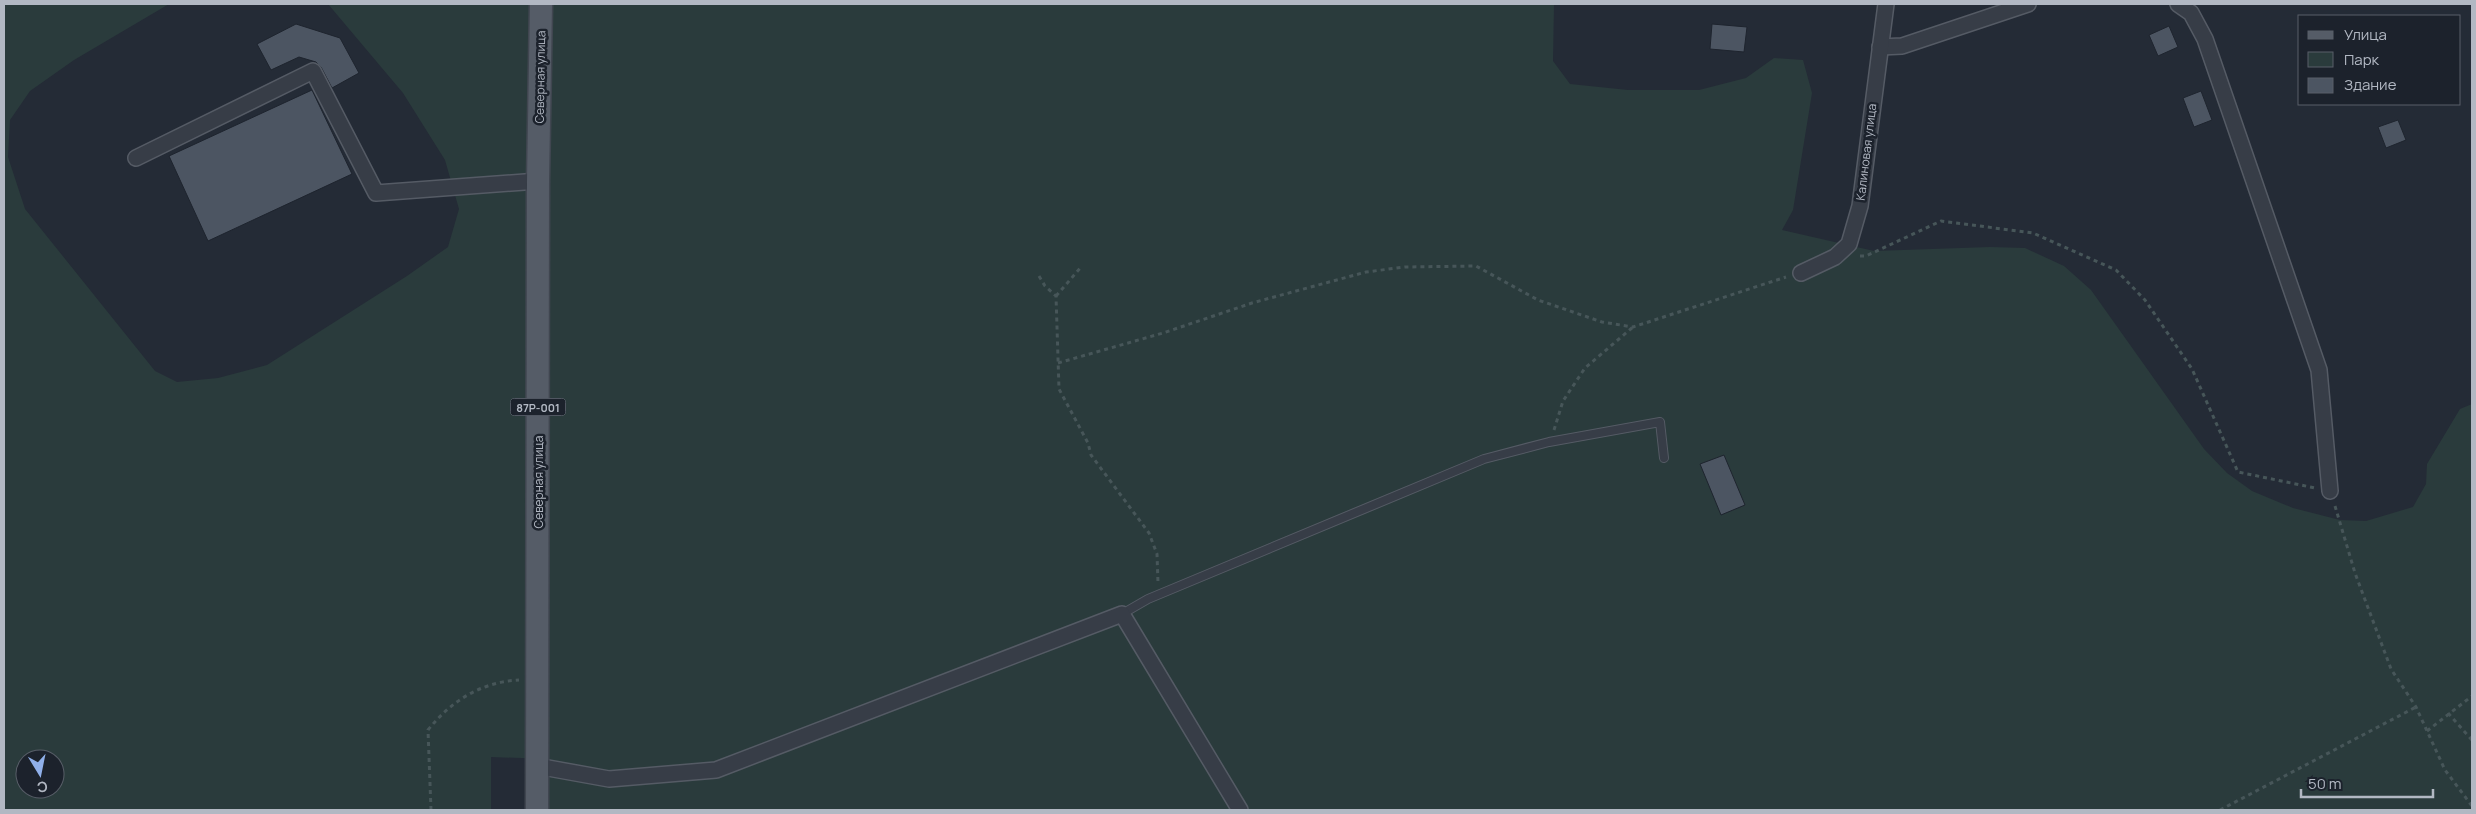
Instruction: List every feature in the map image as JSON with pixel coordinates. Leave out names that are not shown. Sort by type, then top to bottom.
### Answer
[{"type":"main road","name":"Северная улица","points":[[537,810],[538,181],[541,4]]},
{"type":"street","name":"Калиновая улица","points":[[1801,273],[1835,257],[1849,244],[1860,206],[1886,4]]},
{"type":"street","points":[[1880,47],[1902,46],[2028,4]]},
{"type":"street","points":[[2178,4],[2191,13],[2205,39],[2319,370],[2330,491]]},
{"type":"street","points":[[136,158],[313,71],[376,193],[538,181]]},
{"type":"street","points":[[537,766],[610,779],[716,770],[1122,614],[1240,810]]},
{"type":"lane","points":[[1122,614],[1158,596],[1484,459],[1549,442],[1660,422],[1664,458]]},
{"type":"path","points":[[1835,257],[1866,256],[1940,221],[2033,233],[2116,270],[2145,300],[2192,369],[2238,472],[2330,491],[2355,573],[2391,669],[2416,707],[2445,770],[2472,806]]},
{"type":"path","points":[[1082,266],[1056,296],[1058,388],[1088,443],[1091,455],[1148,533],[1157,554],[1158,596]]},
{"type":"path","points":[[1058,363],[1163,333],[1252,303],[1366,272],[1405,268],[1476,266],[1538,300],[1602,322],[1633,327]]},
{"type":"path","points":[[1559,413],[1563,401],[1585,368],[1633,327],[1801,273]]},
{"type":"path","points":[[1039,276],[1044,286],[1056,296]]},
{"type":"path","points":[[431,810],[428,730],[443,710],[472,692],[499,681],[537,679]]},
{"type":"path","points":[[2427,731],[2472,696]]},
{"type":"path","points":[[2220,810],[2416,707]]},
{"type":"path","points":[[2448,714],[2472,740]]},
{"type":"green space","points":[[4,4],[169,4],[74,60],[30,91],[10,120],[8,157],[25,209],[155,371],[177,382],[218,378],[267,365],[407,276],[448,247],[459,209],[445,160],[403,93],[328,4],[1554,4],[1553,61],[1570,84],[1628,90],[1699,90],[1746,78],[1774,58],[1803,60],[1812,93],[1793,210],[1782,230],[1874,251],[1990,247],[2025,248],[2064,266],[2091,290],[2204,449],[2227,473],[2252,491],[2293,508],[2340,520],[2366,521],[2413,507],[2426,484],[2427,464],[2460,409],[2472,404],[2472,810],[549,810],[549,759],[491,757],[491,810],[4,810]]},
{"type":"building","points":[[296,24],[340,38],[359,73],[332,88],[321,67],[316,62],[299,57],[271,70],[257,44]]},
{"type":"building","points":[[1712,24],[1747,27],[1744,52],[1710,49]]},
{"type":"building","points":[[2169,26],[2178,47],[2158,56],[2149,35]]},
{"type":"building","points":[[312,90],[352,174],[208,241],[169,156]]},
{"type":"building","points":[[2201,91],[2212,120],[2194,127],[2183,98]]},
{"type":"building","points":[[2398,120],[2406,140],[2386,148],[2378,127]]},
{"type":"building","points":[[1724,455],[1745,505],[1721,515],[1700,464]]}]
